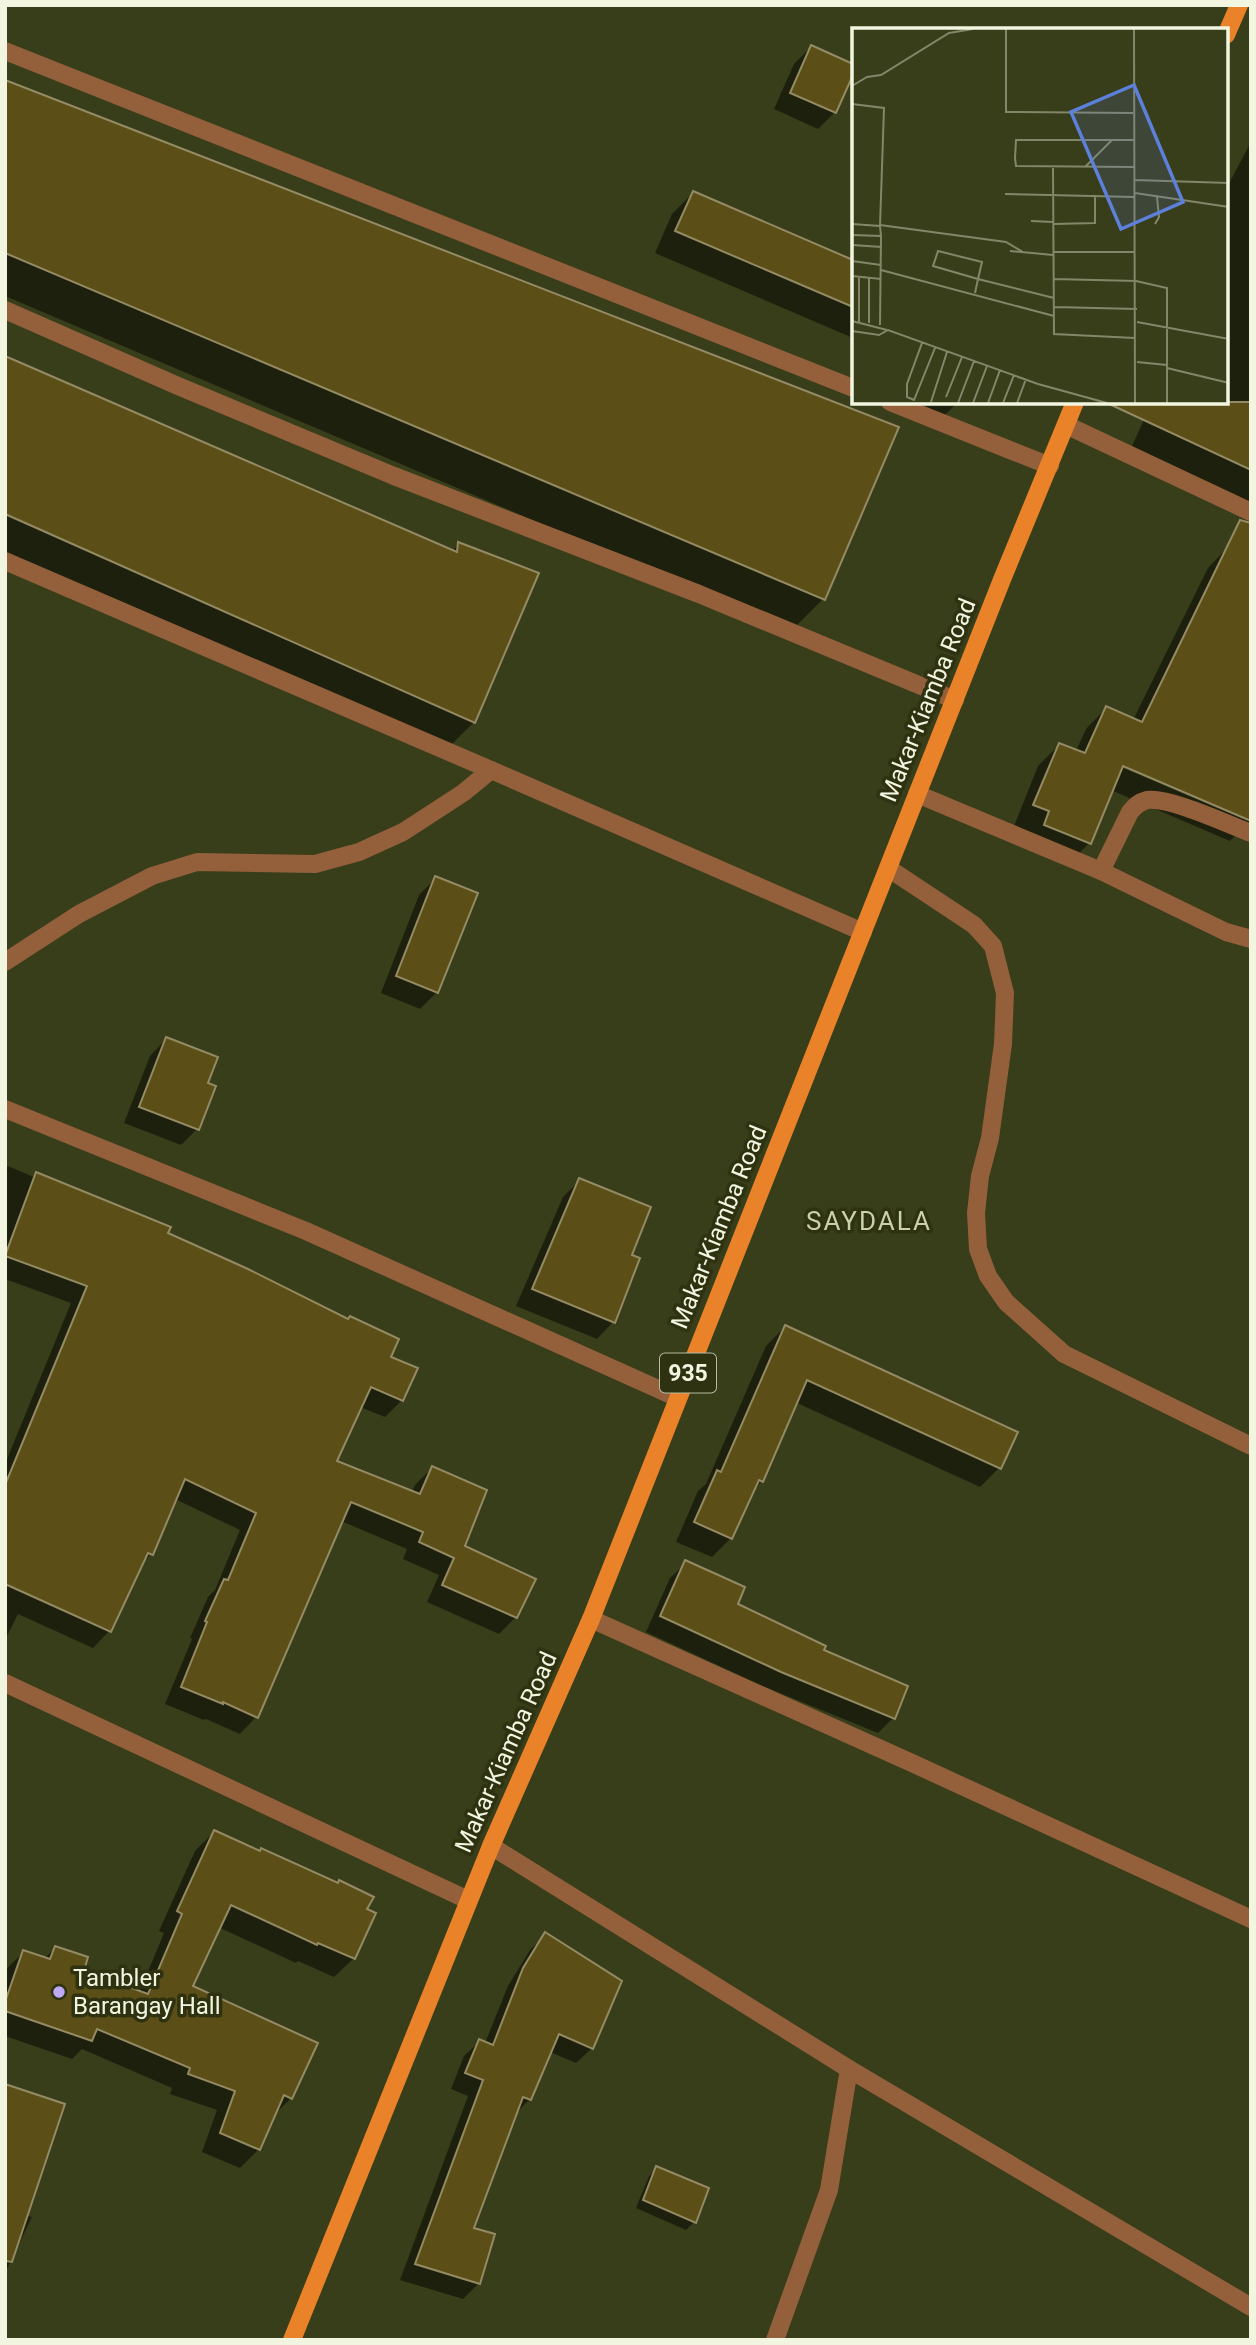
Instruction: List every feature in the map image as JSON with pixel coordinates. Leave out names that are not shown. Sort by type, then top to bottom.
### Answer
[{"type":"main road","points":[[1228,30],[1239,5]]},
{"type":"main road","name":"Makar-Kiamba Road","points":[[292,2340],[468,1900],[591,1619],[917,794],[1075,404]]},
{"type":"street","points":[[1239,5],[1251,12]]},
{"type":"street","points":[[5,51],[852,388]]},
{"type":"street","points":[[5,310],[394,476],[699,594],[955,699]]},
{"type":"street","points":[[895,404],[1050,466]]},
{"type":"street","points":[[1066,425],[1251,512]]},
{"type":"street","points":[[5,561],[863,932]]},
{"type":"street","points":[[5,961],[79,914],[152,876],[197,862],[315,864],[359,852],[403,832],[463,793],[491,770]]},
{"type":"street","points":[[917,794],[1101,871],[1226,933],[1251,939]]},
{"type":"street","points":[[1101,871],[1130,812],[1136,804],[1148,800],[1173,804],[1251,834]]},
{"type":"street","points":[[888,868],[974,925],[993,946],[1005,993],[1003,1044],[976,1213],[978,1249],[988,1276],[1006,1303],[1064,1354],[1251,1446]]},
{"type":"street","points":[[5,1109],[306,1231],[678,1398]]},
{"type":"street","points":[[591,1619],[1251,1919]]},
{"type":"street","points":[[5,1683],[468,1900]]},
{"type":"street","points":[[491,1846],[849,2069],[1251,2307]]},
{"type":"street","points":[[775,2340],[829,2190],[849,2069]]},
{"type":"building","points":[[811,45],[852,64],[852,77],[836,113],[790,93]]},
{"type":"building","points":[[5,80],[899,427],[825,600],[5,253]]},
{"type":"building","points":[[693,191],[852,260],[852,307],[675,231]]},
{"type":"building","points":[[5,356],[457,552],[458,542],[539,573],[475,723],[5,514]]},
{"type":"building","points":[[1251,402],[1251,470],[1109,404]]},
{"type":"building","points":[[1240,520],[1251,523],[1251,821],[1123,766],[1091,844],[1044,825],[1049,811],[1033,805],[1059,743],[1085,753],[1106,706],[1142,722]]},
{"type":"building","points":[[435,876],[478,893],[438,993],[396,976]]},
{"type":"building","points":[[166,1037],[218,1057],[208,1083],[216,1086],[199,1130],[139,1107]]},
{"type":"building","points":[[36,1172],[171,1227],[168,1233],[348,1319],[350,1316],[399,1339],[391,1357],[418,1368],[403,1401],[371,1387],[337,1461],[420,1494],[432,1466],[487,1490],[465,1546],[536,1579],[517,1618],[442,1585],[454,1558],[419,1542],[423,1532],[351,1502],[258,1718],[181,1687],[207,1622],[205,1621],[224,1579],[228,1580],[256,1513],[185,1479],[153,1555],[148,1553],[111,1632],[5,1584],[5,1485],[87,1286],[5,1256]]},
{"type":"building","points":[[579,1178],[651,1207],[632,1255],[640,1258],[615,1323],[532,1289]]},
{"type":"building","points":[[785,1325],[1018,1432],[1001,1469],[807,1380],[763,1482],[759,1480],[732,1539],[694,1522],[717,1470],[721,1472]]},
{"type":"building","points":[[685,1560],[745,1587],[738,1604],[826,1646],[824,1650],[908,1686],[895,1719],[781,1672],[660,1616]]},
{"type":"building","points":[[214,1830],[338,1883],[339,1880],[374,1897],[367,1909],[376,1913],[355,1959],[318,1943],[317,1945],[231,1905],[193,1986],[318,2043],[292,2099],[284,2095],[260,2150],[220,2133],[235,2091],[188,2074],[190,2068],[97,2029],[92,2041],[5,2011],[5,2002],[23,1950],[50,1959],[55,1946],[88,1957],[84,1971],[148,1994],[182,1914],[177,1911]]},
{"type":"building","points":[[545,1932],[622,1981],[593,2049],[559,2034],[531,2100],[523,2097],[474,2228],[495,2234],[480,2284],[415,2264],[483,2080],[465,2073],[479,2039],[493,2045],[523,1968]]},
{"type":"building","points":[[5,2084],[65,2104],[12,2262],[5,2261]]},
{"type":"building","points":[[656,2166],[709,2188],[696,2223],[643,2200]]},
{"type":"place","name":"Tambler Barangay Hall","points":[[59,1992]]},
{"type":"district","name":"SAYDALA","points":[[869,1221]]}]
